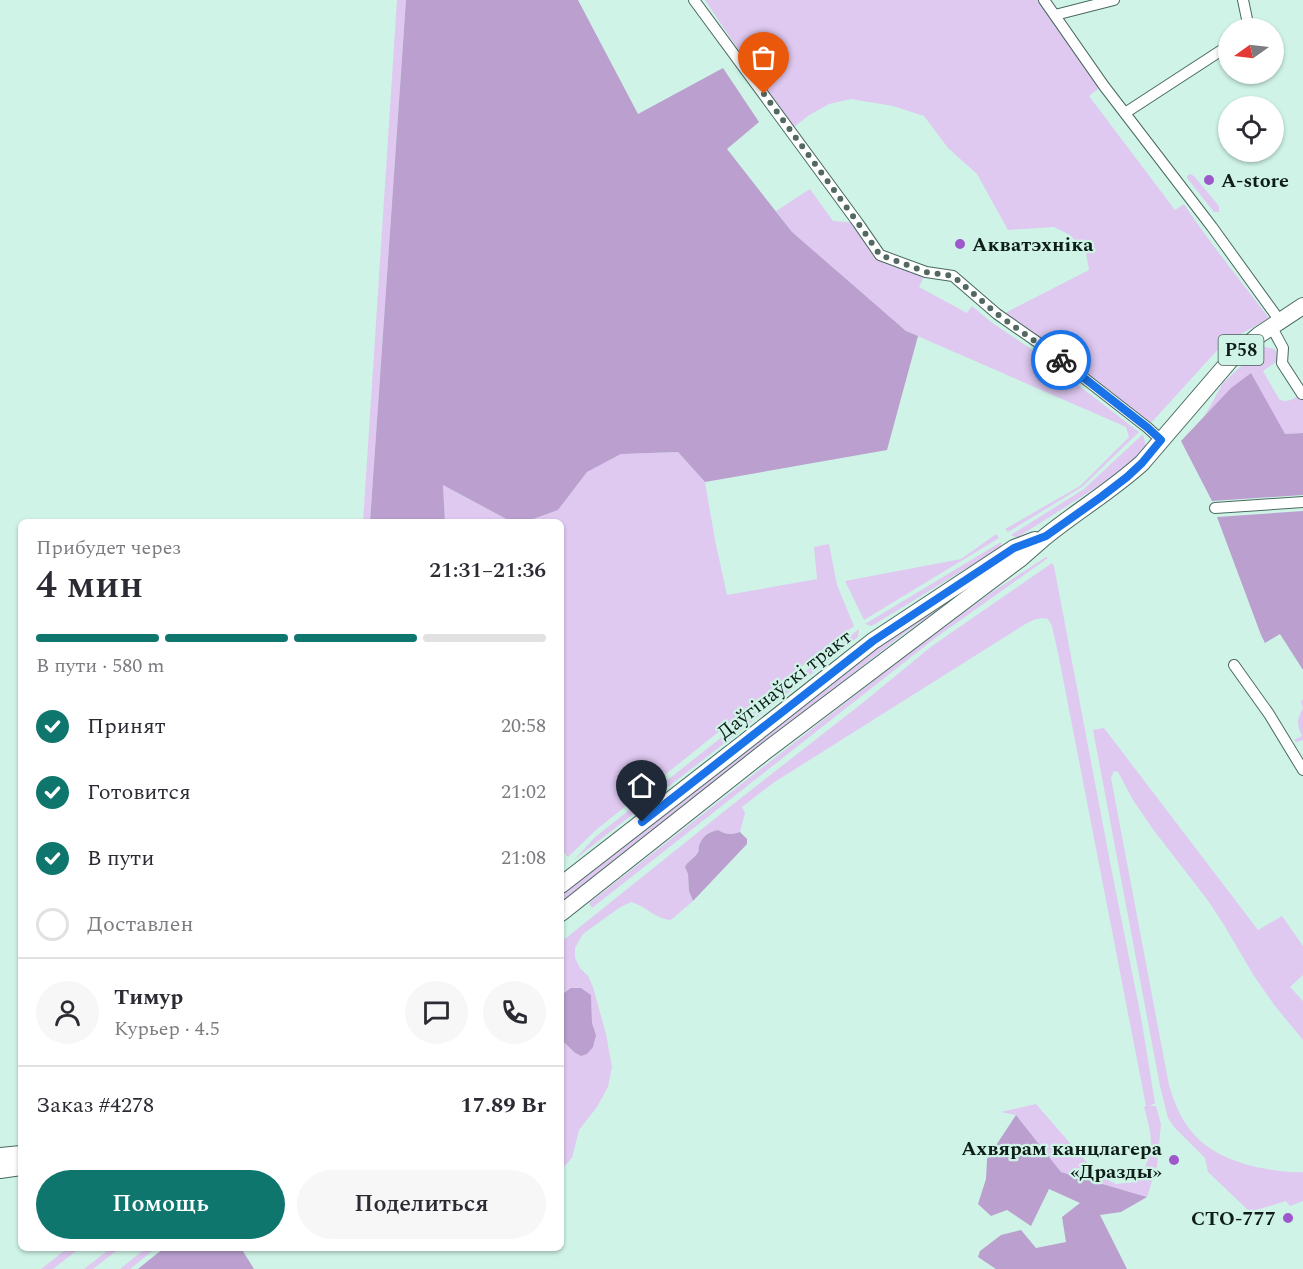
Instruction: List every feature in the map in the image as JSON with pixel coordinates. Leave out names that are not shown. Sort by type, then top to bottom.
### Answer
[{"type":"main road","name":"Даўгінаўскі тракт","points":[[564,911],[767,750],[1021,558],[1046,536],[1127,477],[1142,463],[1233,357],[1303,306]]},
{"type":"main road","name":"Даўгінаўскі тракт","points":[[564,883],[873,641],[1014,548],[1046,536]]},
{"type":"main road","points":[[0,1156],[18,1154]]},
{"type":"main road","points":[[0,1170],[18,1167]]},
{"type":"street","points":[[694,0],[880,255],[926,272],[953,276],[997,314],[1051,352],[1161,440]]},
{"type":"street","points":[[1044,0],[1125,113],[1212,227],[1276,324],[1282,348],[1282,363],[1303,393]]},
{"type":"street","points":[[1055,15],[1114,0]]},
{"type":"street","points":[[1243,0],[1247,18]]},
{"type":"street","points":[[1125,113],[1218,53]]},
{"type":"street","points":[[1215,508],[1303,502]]},
{"type":"street","points":[[1234,665],[1269,714],[1303,770]]},
{"type":"shaded area","points":[[397,0],[406,0],[370,519],[363,519]]},
{"type":"shaded area","points":[[406,0],[578,0],[638,114],[723,68],[759,122],[727,149],[792,232],[906,331],[918,336],[887,450],[705,482],[678,452],[621,454],[587,472],[558,510],[533,519],[506,519],[443,485],[445,519],[370,519]]},
{"type":"shaded area","points":[[705,0],[1043,0],[1103,85],[1089,96],[1175,210],[1184,204],[1269,318],[1222,345],[1151,423],[1003,314],[1089,270],[1086,253],[1070,235],[1054,227],[1008,230],[977,174],[948,148],[924,116],[893,106],[851,99],[829,104],[791,129]]},
{"type":"shaded area","points":[[1190,174],[1219,206],[1219,212],[1214,212],[1187,178]]},
{"type":"shaded area","points":[[810,189],[833,221],[858,223],[880,255],[926,272],[919,287],[967,313],[972,306],[1139,432],[1082,487],[1008,532],[1005,529],[1080,486],[1129,437],[1126,427],[906,331],[792,232],[776,211]]},
{"type":"shaded area","points":[[1265,347],[1275,349],[1279,360],[1263,371],[1279,399],[1288,401],[1302,394],[1303,396],[1303,433],[1285,434],[1204,417],[1223,383],[1256,352]]},
{"type":"shaded area","points":[[1251,373],[1285,434],[1303,433],[1303,495],[1212,501],[1181,441],[1231,388]]},
{"type":"shaded area","points":[[1143,434],[1146,446],[1119,473],[1018,537],[1011,535],[1084,489]]},
{"type":"shaded area","points":[[678,452],[705,482],[727,595],[817,579],[814,547],[829,544],[837,585],[854,626],[596,830],[568,857],[564,852],[564,519],[533,519],[558,510],[587,472],[621,454]]},
{"type":"shaded area","points":[[443,485],[506,519],[445,519]]},
{"type":"shaded area","points":[[1303,511],[1303,670],[1280,634],[1265,643],[1217,517]]},
{"type":"shaded area","points":[[996,534],[999,538],[864,620],[845,581],[961,559]]},
{"type":"shaded area","points":[[1001,542],[1001,547],[998,549],[875,624],[871,626],[865,624]]},
{"type":"shaded area","points":[[1016,557],[902,635],[564,901],[564,893],[866,655],[909,624]]},
{"type":"shaded area","points":[[1046,557],[1048,558],[934,639],[592,908],[589,903],[909,653],[992,592]]},
{"type":"shaded area","points":[[1052,563],[1141,1017],[1155,1103],[1150,1106],[1156,1106],[1161,1124],[1157,1166],[1147,1197],[1061,1172],[1016,1115],[1001,1112],[1036,1104],[1097,1174],[1116,1184],[1136,1182],[1150,1154],[1151,1138],[1144,1107],[1146,1106],[1059,658],[1052,626],[1048,619],[1044,618],[1024,625],[773,783],[742,807],[745,813],[740,832],[729,834],[718,830],[706,835],[695,857],[686,867],[689,891],[693,901],[671,920],[631,902],[583,934],[575,948],[575,958],[593,987],[612,1067],[608,1087],[597,1107],[579,1130],[572,1158],[564,1167],[564,1043],[574,1052],[596,1035],[592,1023],[591,995],[576,988],[564,993],[564,940],[932,646]]},
{"type":"shaded area","points":[[859,629],[858,637],[574,860],[595,837]]},
{"type":"shaded area","points":[[1303,708],[1303,740],[1296,742],[1294,740],[1302,736],[1298,722]]},
{"type":"shaded area","points":[[1104,728],[1258,930],[1282,916],[1303,946],[1303,975],[1290,987],[1303,1001],[1303,1040],[1275,1006],[1209,902],[1152,828],[1118,772],[1114,771],[1111,778],[1169,1085],[1175,1102],[1190,1129],[1211,1149],[1256,1167],[1285,1172],[1303,1172],[1303,1201],[1290,1206],[1286,1201],[1250,1212],[1208,1172],[1205,1158],[1168,1118],[1093,730]]},
{"type":"shaded area","points":[[718,830],[729,834],[740,832],[747,839],[747,844],[693,901],[685,867],[695,857],[704,837]]},
{"type":"shaded area","points":[[571,988],[581,988],[591,995],[592,1023],[596,1035],[593,1047],[587,1054],[581,1056],[564,1043],[564,993]]},
{"type":"shaded area","points":[[1016,1115],[1061,1172],[1147,1197],[1121,1212],[1100,1215],[1127,1269],[996,1269],[978,1257],[980,1251],[1001,1235],[1021,1230],[1036,1248],[1066,1242],[1062,1217],[1080,1203],[1049,1189],[1031,1226],[1007,1210],[991,1216],[978,1204],[986,1179],[987,1159]]},
{"type":"shaded area","points":[[64,1251],[76,1251],[53,1269],[41,1269]]},
{"type":"shaded area","points":[[107,1251],[116,1251],[93,1269],[84,1269]]},
{"type":"shaded area","points":[[142,1251],[152,1251],[130,1269],[120,1269]]},
{"type":"shaded area","points":[[160,1251],[243,1251],[254,1269],[138,1269]]},
{"type":"way so far","points":[[764,94],[880,255],[926,272],[953,276],[997,314],[1061,360]]},
{"type":"place","name":"А-store","points":[[1209,180]]},
{"type":"place","name":"Акватэхніка","points":[[960,244]]},
{"type":"place","name":"Ахвярам канцлагера «Дразды»","points":[[1174,1160]]},
{"type":"place","name":"СТО-777","points":[[1288,1218]]},
{"type":"route","points":[[642,822],[873,641],[1014,548],[1046,536],[1101,497],[1142,463],[1161,440],[1061,360]]}]
